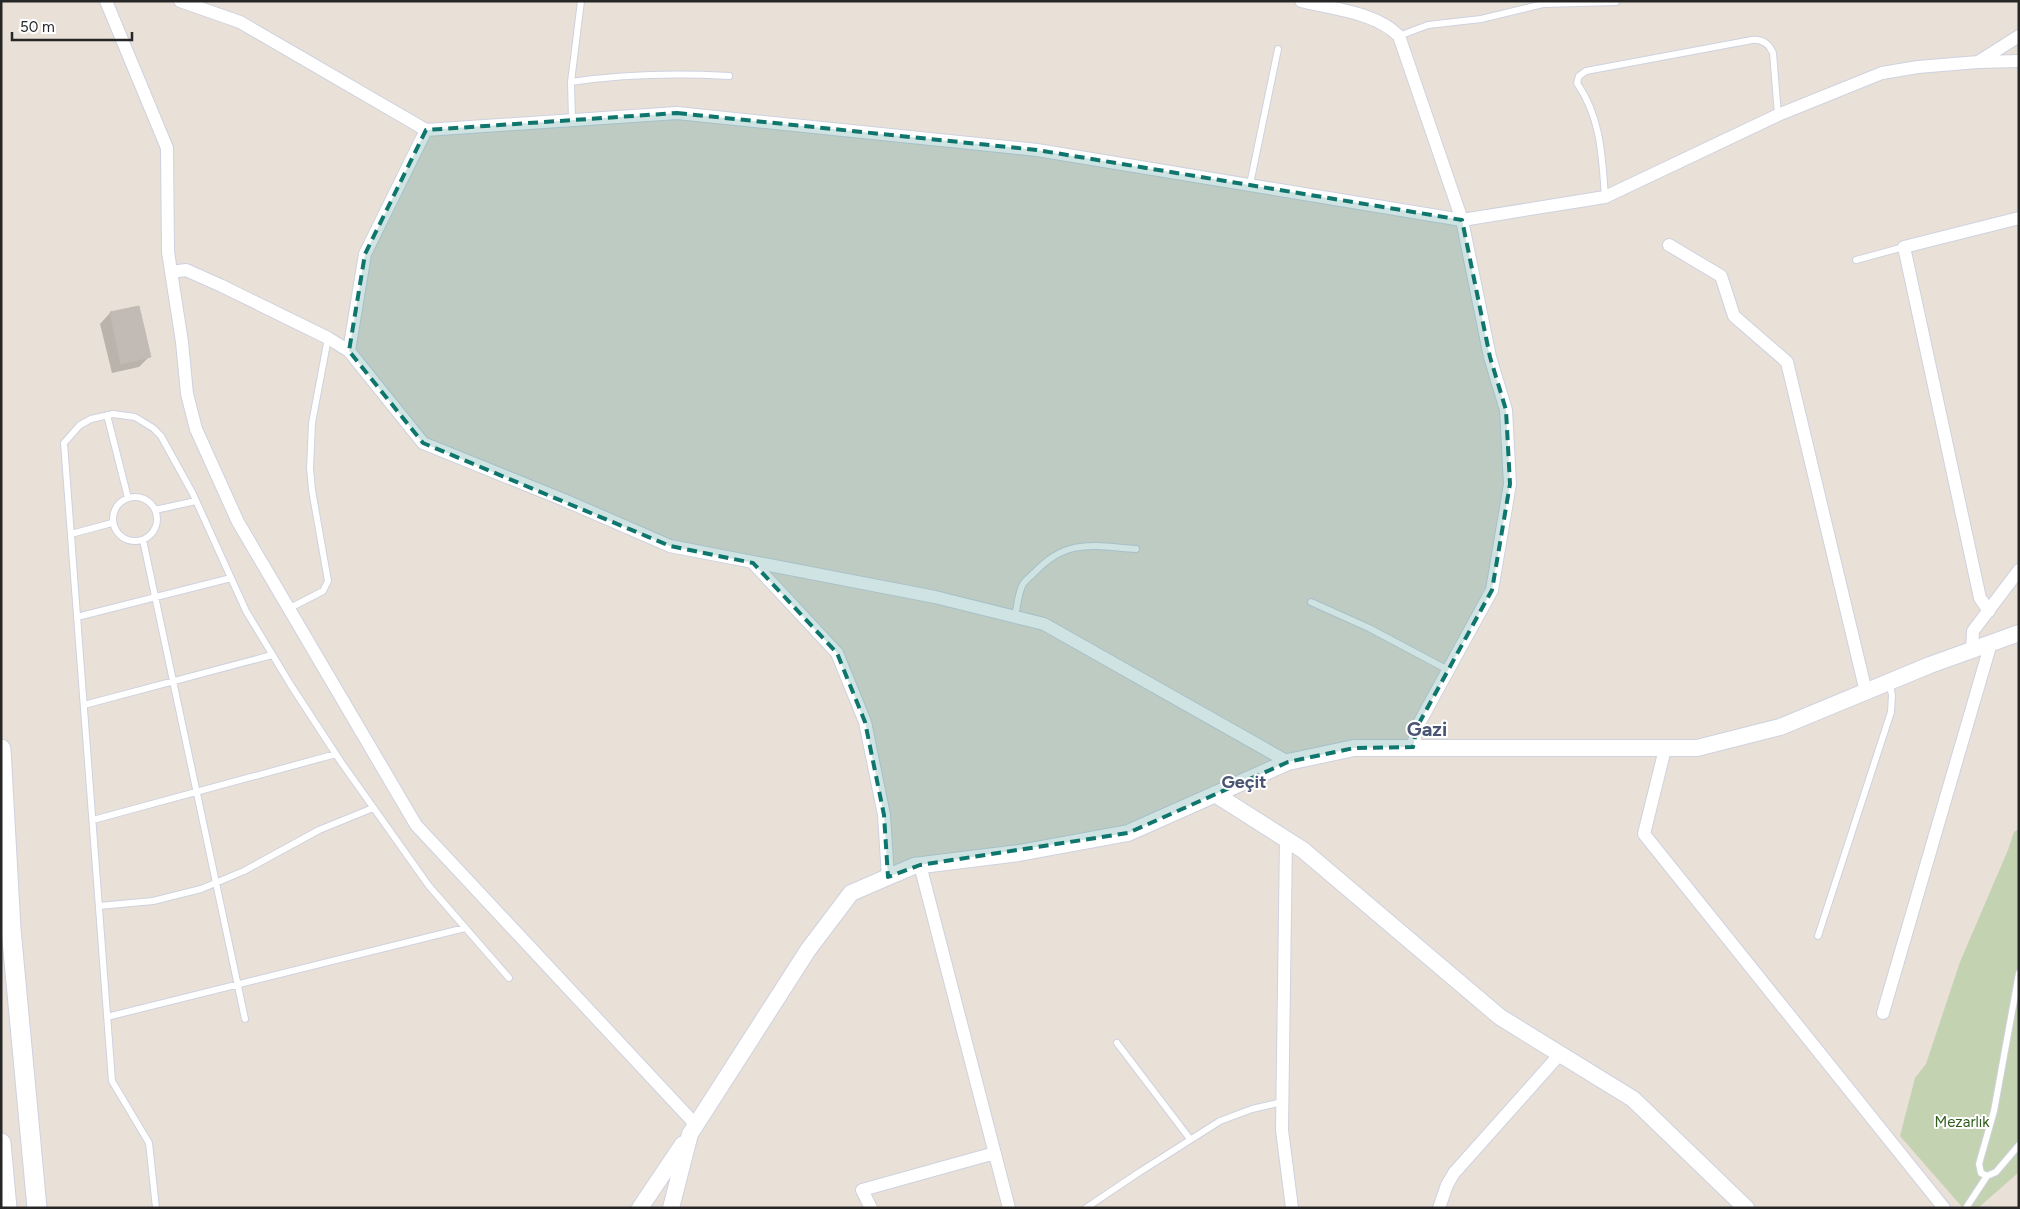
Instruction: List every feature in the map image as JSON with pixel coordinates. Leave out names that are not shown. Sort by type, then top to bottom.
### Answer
[{"type":"main road","points":[[1,750],[10,929],[37,1208]]},
{"type":"main road","points":[[1,1143],[3,1187],[7,1208]]},
{"type":"street","points":[[106,1],[167,148],[168,252],[182,342],[187,394],[196,429],[238,522],[416,825],[693,1129]]},
{"type":"street","points":[[180,1],[240,22],[426,130],[677,113],[1037,150],[1462,220],[1605,197],[1778,115],[1882,73],[1978,62],[2019,61]]},
{"type":"street","points":[[1300,1],[1368,17],[1392,28],[1400,36],[1462,220],[1490,357],[1506,410],[1510,484],[1492,590],[1417,727],[1412,747]]},
{"type":"street","points":[[1978,62],[2019,36]]},
{"type":"street","points":[[349,351],[365,254],[426,130]]},
{"type":"street","points":[[1989,610],[1980,598],[1904,247],[2019,218]]},
{"type":"street","points":[[1669,244],[1721,276],[1734,316],[1787,362],[1866,692]]},
{"type":"street","points":[[171,272],[186,270],[328,338],[349,351],[423,443],[564,500],[670,546],[935,598],[1044,624],[1288,762]]},
{"type":"street","points":[[753,562],[837,654],[865,722],[884,815],[888,877]]},
{"type":"street","points":[[1972,650],[1973,631],[2019,570]]},
{"type":"street","points":[[640,1208],[808,950],[851,893],[888,877],[920,865],[1019,853],[1128,833],[1288,762],[1354,748],[1697,748],[1780,727],[1889,682],[2019,633]]},
{"type":"street","points":[[1883,1013],[1991,643]]},
{"type":"street","points":[[1665,749],[1644,834],[1944,1208]]},
{"type":"street","points":[[1215,794],[1304,850],[1500,1017],[1633,1099],[1746,1208]]},
{"type":"street","points":[[1286,839],[1282,1130],[1292,1208]]},
{"type":"street","points":[[920,865],[1009,1208]]},
{"type":"street","points":[[1439,1208],[1447,1185],[1454,1174],[1560,1054]]},
{"type":"street","points":[[671,1208],[693,1129]]},
{"type":"street","points":[[871,1208],[862,1190],[995,1153]]},
{"type":"lane","points":[[572,120],[571,82],[582,1]]},
{"type":"lane","points":[[1400,36],[1428,24],[1481,19],[1543,4],[1616,2]]},
{"type":"lane","points":[[1605,197],[1596,122],[1587,100],[1577,83],[1579,76],[1586,71],[1752,40],[1761,41],[1768,45],[1773,53],[1778,115]]},
{"type":"lane","points":[[1250,184],[1278,50]]},
{"type":"lane","points":[[571,82],[631,74],[662,73],[729,76]]},
{"type":"lane","points":[[1856,260],[1904,247]]},
{"type":"lane","points":[[288,609],[323,591],[328,582],[310,468],[312,423],[328,338]]},
{"type":"lane","points":[[107,415],[128,498]]},
{"type":"lane","points":[[156,1208],[149,1143],[112,1081],[64,443],[80,425],[91,419],[107,415],[124,415],[135,417],[153,428],[161,436],[196,501],[246,611],[272,655],[336,754],[429,886],[509,978]]},
{"type":"lane","points":[[134,496],[147,500],[156,510],[157,517],[154,531],[143,540],[137,542],[124,539],[114,529],[112,523],[114,510],[122,500],[134,496]]},
{"type":"lane","points":[[156,510],[196,501]]},
{"type":"lane","points":[[71,534],[112,523]]},
{"type":"lane","points":[[143,540],[244,1019]]},
{"type":"lane","points":[[1015,617],[1022,586],[1046,560],[1056,554],[1082,546],[1136,549]]},
{"type":"lane","points":[[78,617],[231,578]]},
{"type":"lane","points":[[1311,602],[1369,628],[1448,670]]},
{"type":"lane","points":[[84,705],[272,655]]},
{"type":"lane","points":[[1818,936],[1891,712],[1892,695],[1889,682]]},
{"type":"lane","points":[[93,820],[336,754]]},
{"type":"lane","points":[[99,906],[153,902],[179,896],[216,883],[244,871],[319,830],[373,808]]},
{"type":"lane","points":[[107,1017],[465,928]]},
{"type":"lane","points":[[1986,1176],[1981,1173],[1979,1164],[1994,1111],[2019,973]]},
{"type":"lane","points":[[1117,1043],[1190,1139]]},
{"type":"lane","points":[[1086,1208],[1220,1121],[1252,1109],[1282,1102]]},
{"type":"lane","points":[[1966,1208],[1986,1176],[1996,1172],[2019,1145]]},
{"type":"highlighted area","points":[[677,113],[1037,150],[1462,220],[1490,357],[1506,410],[1510,484],[1492,590],[1417,727],[1413,747],[1354,748],[1288,762],[1128,833],[920,865],[888,877],[884,815],[865,722],[837,653],[753,563],[670,546],[423,443],[349,351],[365,254],[426,130]]},
{"type":"green space","name":"Mezarlık","points":[[2019,829],[2019,1172],[1978,1208],[1963,1208],[1900,1136],[1915,1078],[1926,1064],[1960,962],[2014,832]]},
{"type":"building","points":[[139,306],[151,357],[121,364],[110,312]]},
{"type":"district","name":"Gazi","points":[[1427,729]]},
{"type":"district","name":"Geçit","points":[[1244,782]]}]
